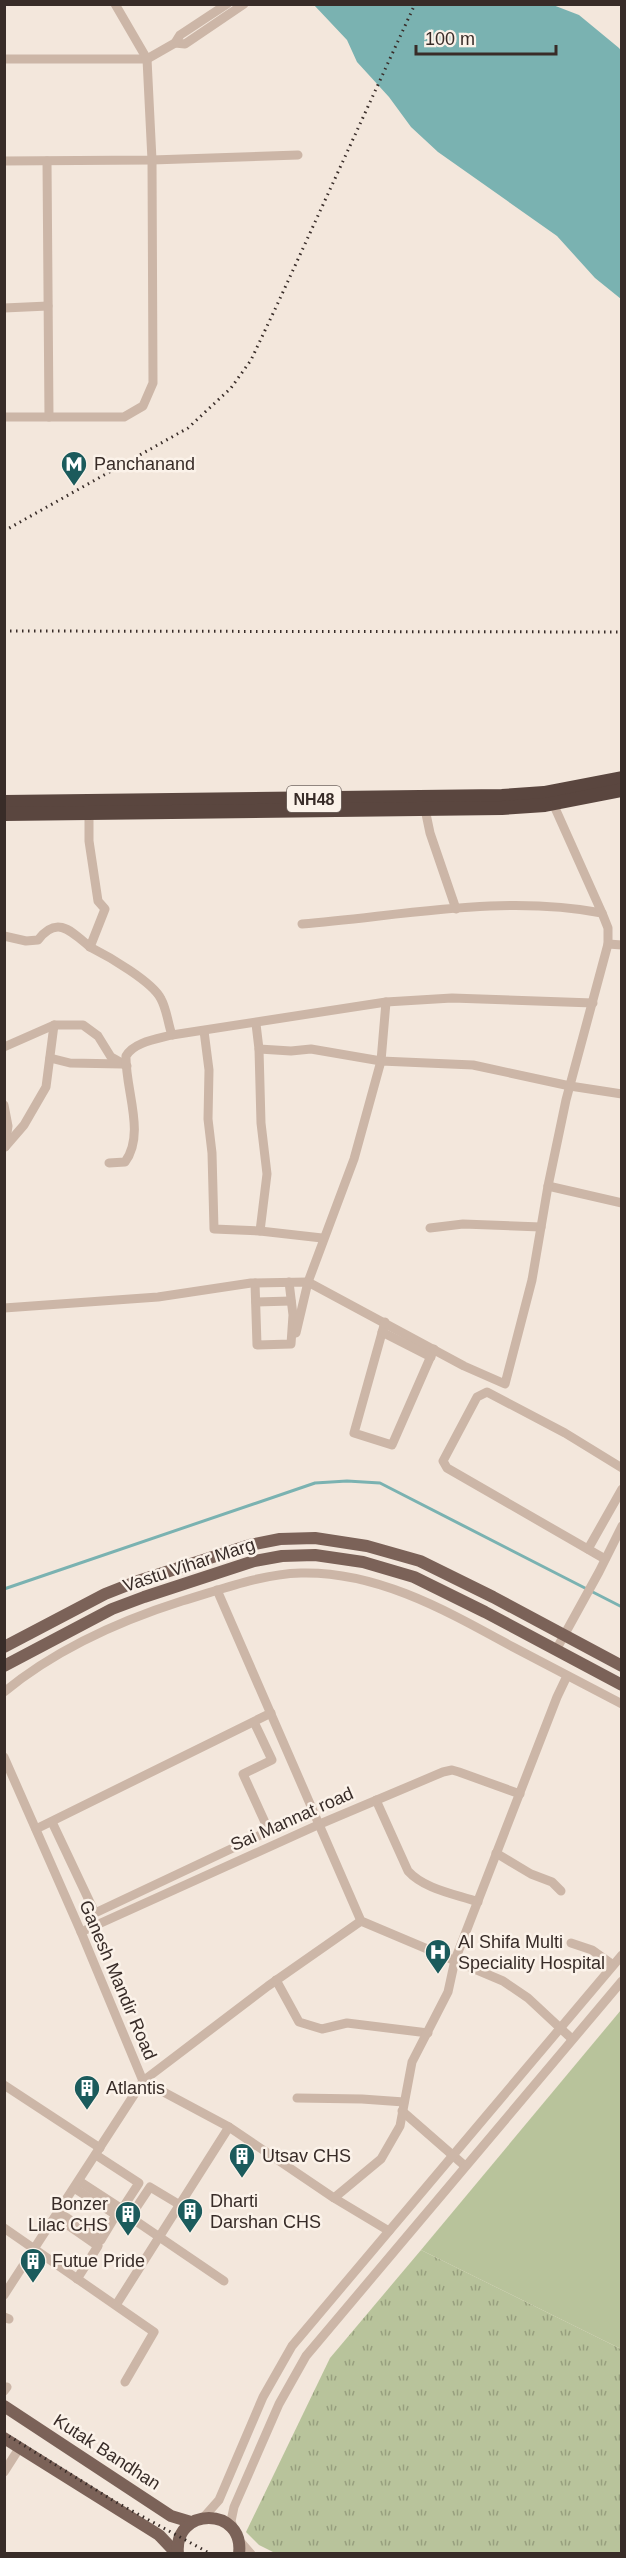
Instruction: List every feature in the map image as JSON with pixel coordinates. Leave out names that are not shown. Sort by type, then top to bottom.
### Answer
[{"type":"highway","name":"NH48","points":[[4,814],[502,808],[550,798],[621,778]]},
{"type":"highway","name":"NH48","points":[[4,802],[502,796],[550,798],[621,790]]},
{"type":"main road","points":[[4,1647],[105,1594],[138,1581],[250,1545],[298,1538],[347,1541],[420,1561],[621,1666]]},
{"type":"main road","name":"Vastu Vihar Marg","points":[[4,1666],[89,1621],[136,1600],[245,1564],[298,1555],[344,1558],[414,1577],[621,1685]]},
{"type":"main road","name":"Kutak Bandhan","points":[[4,2406],[171,2516],[197,2520],[221,2520],[236,2534]]},
{"type":"main road","points":[[4,2438],[159,2535],[177,2553]]},
{"type":"main road","points":[[177,2553],[180,2536],[197,2520]]},
{"type":"main road","points":[[236,2534],[239,2553]]},
{"type":"street","points":[[4,417],[124,417],[143,406],[153,383],[152,160],[147,59],[115,4]]},
{"type":"street","points":[[4,59],[147,59],[175,43],[180,35],[230,8],[244,4]]},
{"type":"street","points":[[4,161],[152,160],[298,155]]},
{"type":"street","points":[[47,161],[49,417]]},
{"type":"street","points":[[4,308],[48,306]]},
{"type":"street","points":[[4,1308],[158,1297],[255,1283],[308,1282],[432,1353],[505,1384],[532,1280],[548,1186],[570,1086],[608,944],[608,928],[550,798]]},
{"type":"street","points":[[425,809],[430,833],[456,909]]},
{"type":"street","points":[[89,813],[89,841],[98,901],[105,909],[90,947]]},
{"type":"street","points":[[302,924],[401,912],[545,904],[602,913]]},
{"type":"street","points":[[4,936],[26,941],[38,940],[46,929],[54,926],[70,931],[90,947],[110,957],[141,979],[161,998],[172,1035]]},
{"type":"street","points":[[608,944],[621,945]]},
{"type":"street","points":[[109,1163],[125,1162],[132,1153],[133,1126],[124,1065],[129,1052],[147,1042],[172,1035],[256,1024],[386,1002],[452,998],[593,1003]]},
{"type":"street","points":[[296,1333],[308,1282],[322,1238],[354,1159],[381,1061],[386,1002]]},
{"type":"street","points":[[256,1024],[261,1123],[267,1174],[261,1231]]},
{"type":"street","points":[[4,1047],[54,1025],[83,1025],[99,1036],[111,1057],[124,1065]]},
{"type":"street","points":[[5,1149],[24,1125],[46,1087],[54,1025]]},
{"type":"street","points":[[204,1031],[208,1070],[208,1119],[212,1153],[214,1229],[261,1231],[322,1238]]},
{"type":"street","points":[[259,1049],[291,1051],[311,1049],[381,1061],[473,1065],[570,1086],[621,1094]]},
{"type":"street","points":[[50,1058],[70,1063],[124,1065]]},
{"type":"street","points":[[4,1105],[8,1126],[5,1149]]},
{"type":"street","points":[[548,1186],[621,1203]]},
{"type":"street","points":[[430,1228],[463,1224],[541,1227]]},
{"type":"street","points":[[255,1283],[257,1345],[291,1344],[291,1301],[288,1282]]},
{"type":"street","points":[[256,1302],[291,1301]]},
{"type":"street","points":[[384,1327],[354,1432],[392,1445],[432,1353]]},
{"type":"street","points":[[605,1559],[447,1468],[443,1461],[477,1397],[484,1392],[491,1393],[565,1433],[621,1468]]},
{"type":"street","points":[[588,1549],[621,1489]]},
{"type":"street","points":[[556,1650],[599,1572],[621,1526]]},
{"type":"street","points":[[4,1692],[36,1668],[74,1646],[164,1607],[258,1578],[299,1573],[357,1579],[430,1604],[621,1704]]},
{"type":"street","points":[[217,1590],[361,1921],[455,1960],[516,1989],[572,2039]]},
{"type":"street","points":[[334,2198],[381,2158],[400,2126],[412,2062],[448,1992],[455,1960],[567,1676]]},
{"type":"street","points":[[36,1830],[271,1713]]},
{"type":"street","points":[[52,1822],[95,1913],[269,1830],[243,1774],[272,1760],[254,1722]]},
{"type":"street","name":"Ganesh Mandir Road","points":[[4,1757],[143,2081],[4,2295]]},
{"type":"street","name":"Sai Mannat road","points":[[81,1932],[320,1824],[452,1770],[520,1794]]},
{"type":"street","points":[[376,1800],[412,1876],[428,1885],[478,1902]]},
{"type":"street","points":[[496,1853],[531,1874],[552,1882],[561,1891]]},
{"type":"street","points":[[361,1921],[276,1980],[143,2081],[230,2127],[334,2198],[389,2231]]},
{"type":"street","points":[[571,1943],[592,1950],[613,1965]]},
{"type":"street","points":[[197,2520],[219,2500],[283,2359],[621,1955]]},
{"type":"street","points":[[276,1980],[299,2022],[322,2029],[347,2023],[428,2033]]},
{"type":"street","points":[[251,2553],[236,2534],[231,2521],[234,2507],[287,2387],[306,2356],[621,1981]]},
{"type":"street","points":[[522,2074],[533,2086]]},
{"type":"street","points":[[4,2085],[98,2151],[139,2184],[122,2209],[77,2184]]},
{"type":"street","points":[[297,2098],[362,2098],[403,2107],[465,2166]]},
{"type":"street","points":[[116,2305],[230,2127]]},
{"type":"street","points":[[57,2214],[101,2240],[116,2215],[77,2184]]},
{"type":"street","points":[[180,2205],[150,2187],[130,2217],[224,2281]]},
{"type":"street","points":[[57,2214],[98,2246],[77,2279]]},
{"type":"street","points":[[4,2228],[154,2332],[125,2382]]},
{"type":"street","points":[[343,2286],[356,2296]]},
{"type":"street","points":[[4,2472],[20,2447]]},
{"type":"green space","points":[[621,2010],[621,2349],[421,2250]]},
{"type":"green space","points":[[421,2250],[621,2349],[621,2553],[275,2553],[259,2545],[246,2532],[330,2358]]},
{"type":"water","points":[[314,5],[553,5],[579,15],[619,48],[622,52],[621,299],[595,278],[557,236],[438,152],[411,127],[389,97],[357,62],[347,40]]},
{"type":"waterway","points":[[4,1589],[315,1483],[347,1481],[380,1483],[622,1607]]},
{"type":"railway","points":[[4,531],[188,428],[231,388],[251,360],[415,4]]},
{"type":"railway","points":[[4,631],[622,632]]},
{"type":"railway","points":[[4,2433],[114,2501],[211,2554]]},
{"type":"place","name":"Panchanand","points":[[74,487]]},
{"type":"place","name":"Al Shifa Multi Speciality Hospital","points":[[438,1975]]},
{"type":"place","name":"Atlantis","points":[[87,2111]]},
{"type":"place","name":"Utsav CHS","points":[[242,2179]]},
{"type":"place","name":"Dharti Darshan CHS","points":[[190,2234]]},
{"type":"place","name":"Bonzer Lilac CHS","points":[[128,2237]]},
{"type":"place","name":"Futue Pride","points":[[33,2284]]}]
